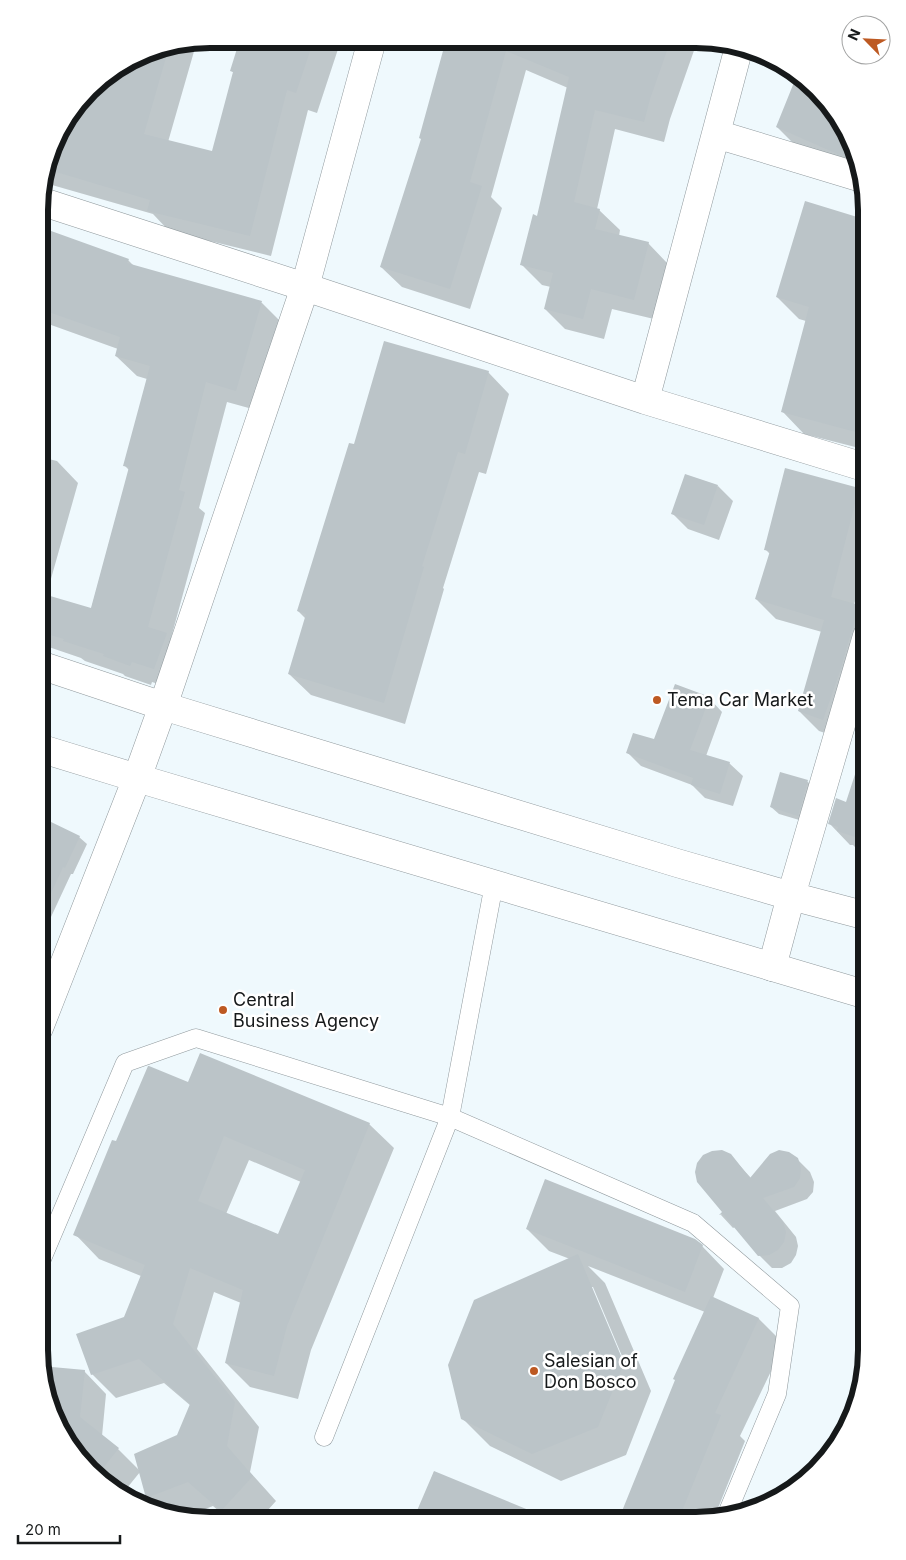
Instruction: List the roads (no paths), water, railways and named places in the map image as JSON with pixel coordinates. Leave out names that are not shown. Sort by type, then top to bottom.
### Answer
[{"type":"main road","points":[[48,1005],[137,778],[163,706],[305,287],[370,48]]},
{"type":"main road","points":[[645,400],[737,53]]},
{"type":"main road","points":[[716,134],[854,176]]},
{"type":"main road","points":[[48,204],[645,400],[858,465]]},
{"type":"main road","points":[[772,967],[858,667]]},
{"type":"main road","points":[[48,668],[163,706],[649,855],[858,914]]},
{"type":"main road","points":[[48,750],[858,992]]},
{"type":"lane","points":[[324,1437],[450,1117],[494,884]]},
{"type":"lane","points":[[48,1245],[125,1063],[196,1038],[450,1117],[693,1223],[790,1306],[777,1394],[729,1509]]},
{"type":"place","name":"Tema Car Market","points":[[657,700]]},
{"type":"place","name":"Central Business Agency","points":[[223,1010]]},
{"type":"place","name":"Salesian of Don Bosco","points":[[534,1371]]}]
